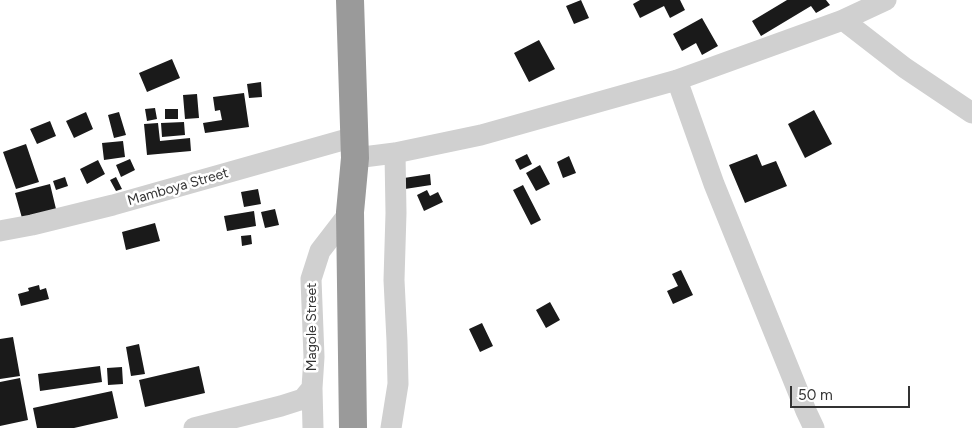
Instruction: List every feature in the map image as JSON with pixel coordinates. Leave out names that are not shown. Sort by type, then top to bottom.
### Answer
[{"type":"highway","points":[[350,0],[354,148],[350,212],[352,428]]},
{"type":"street","name":"Mamboya Street","points":[[0,231],[354,148],[395,153],[481,136],[677,80],[843,20],[886,0]]},
{"type":"street","points":[[843,20],[905,68],[972,113]]},
{"type":"street","points":[[677,80],[721,202],[814,428]]},
{"type":"street","points":[[391,428],[398,384],[398,341],[394,280],[395,153]]},
{"type":"street","name":"Magole Street","points":[[194,428],[303,399],[312,388],[314,358],[311,279],[320,252],[350,212]]},
{"type":"street","points":[[312,388],[312,428]]},
{"type":"building","points":[[581,0],[589,18],[574,24],[566,6]]},
{"type":"building","points":[[640,0],[680,0],[685,10],[670,18],[664,6],[640,18],[633,4]]},
{"type":"building","points":[[787,0],[826,0],[830,5],[816,13],[811,6],[761,36],[752,21]]},
{"type":"building","points":[[702,18],[718,46],[702,55],[696,43],[682,51],[673,34]]},
{"type":"building","points":[[539,40],[555,69],[529,82],[514,53]]},
{"type":"building","points":[[172,59],[180,78],[147,92],[139,73]]},
{"type":"building","points":[[261,82],[262,97],[249,98],[247,84]]},
{"type":"building","points":[[244,93],[249,127],[205,133],[203,123],[222,120],[220,110],[215,111],[213,97]]},
{"type":"building","points":[[197,94],[199,118],[185,119],[183,95]]},
{"type":"building","points":[[155,108],[157,119],[147,121],[145,109]]},
{"type":"building","points":[[165,109],[178,109],[178,119],[165,119]]},
{"type":"building","points":[[814,110],[832,144],[805,158],[788,124]]},
{"type":"building","points":[[86,112],[93,129],[74,138],[66,121]]},
{"type":"building","points":[[119,112],[126,135],[114,138],[108,115]]},
{"type":"building","points":[[50,121],[56,136],[37,144],[30,129]]},
{"type":"building","points":[[184,122],[185,135],[162,137],[161,123]]},
{"type":"building","points":[[158,123],[160,141],[190,138],[191,151],[147,155],[144,124]]},
{"type":"building","points":[[123,141],[125,157],[104,160],[102,143]]},
{"type":"building","points":[[26,144],[39,182],[16,189],[3,152]]},
{"type":"building","points":[[527,154],[532,164],[520,170],[515,160]]},
{"type":"building","points":[[757,154],[762,166],[776,161],[787,186],[745,203],[729,165]]},
{"type":"building","points":[[569,156],[576,173],[563,178],[557,162]]},
{"type":"building","points":[[130,159],[135,170],[121,177],[116,165]]},
{"type":"building","points":[[98,160],[105,174],[87,184],[80,169]]},
{"type":"building","points":[[540,165],[550,184],[536,191],[526,173]]},
{"type":"building","points":[[430,174],[431,185],[405,189],[404,178]]},
{"type":"building","points":[[65,177],[68,186],[56,190],[53,181]]},
{"type":"building","points":[[116,177],[122,189],[116,191],[110,180]]},
{"type":"building","points":[[50,184],[56,209],[22,218],[15,193]]},
{"type":"building","points":[[523,185],[541,220],[531,225],[513,190]]},
{"type":"building","points":[[258,189],[261,204],[244,207],[241,192]]},
{"type":"building","points":[[427,190],[430,196],[438,192],[443,202],[424,211],[417,195]]},
{"type":"building","points":[[275,209],[279,225],[265,228],[261,212]]},
{"type":"building","points":[[254,211],[256,226],[227,231],[224,216]]},
{"type":"building","points":[[155,223],[160,241],[126,250],[122,232]]},
{"type":"building","points":[[251,235],[252,244],[242,246],[241,236]]},
{"type":"building","points":[[681,270],[693,295],[673,304],[667,291],[678,286],[672,274]]},
{"type":"building","points":[[39,285],[40,290],[46,288],[49,299],[21,306],[18,294],[29,291],[28,288]]},
{"type":"building","points":[[550,302],[560,320],[546,328],[536,310]]},
{"type":"building","points":[[482,323],[493,346],[480,352],[469,329]]},
{"type":"building","points":[[13,337],[20,376],[0,379],[0,339]]},
{"type":"building","points":[[139,344],[145,374],[131,376],[126,347]]},
{"type":"building","points":[[100,366],[102,382],[40,391],[38,374]]},
{"type":"building","points":[[199,366],[205,393],[145,407],[139,380]]},
{"type":"building","points":[[122,367],[123,384],[108,385],[107,368]]},
{"type":"building","points":[[20,378],[28,420],[0,426],[0,382]]},
{"type":"building","points":[[112,391],[118,418],[74,428],[37,428],[33,408]]}]
